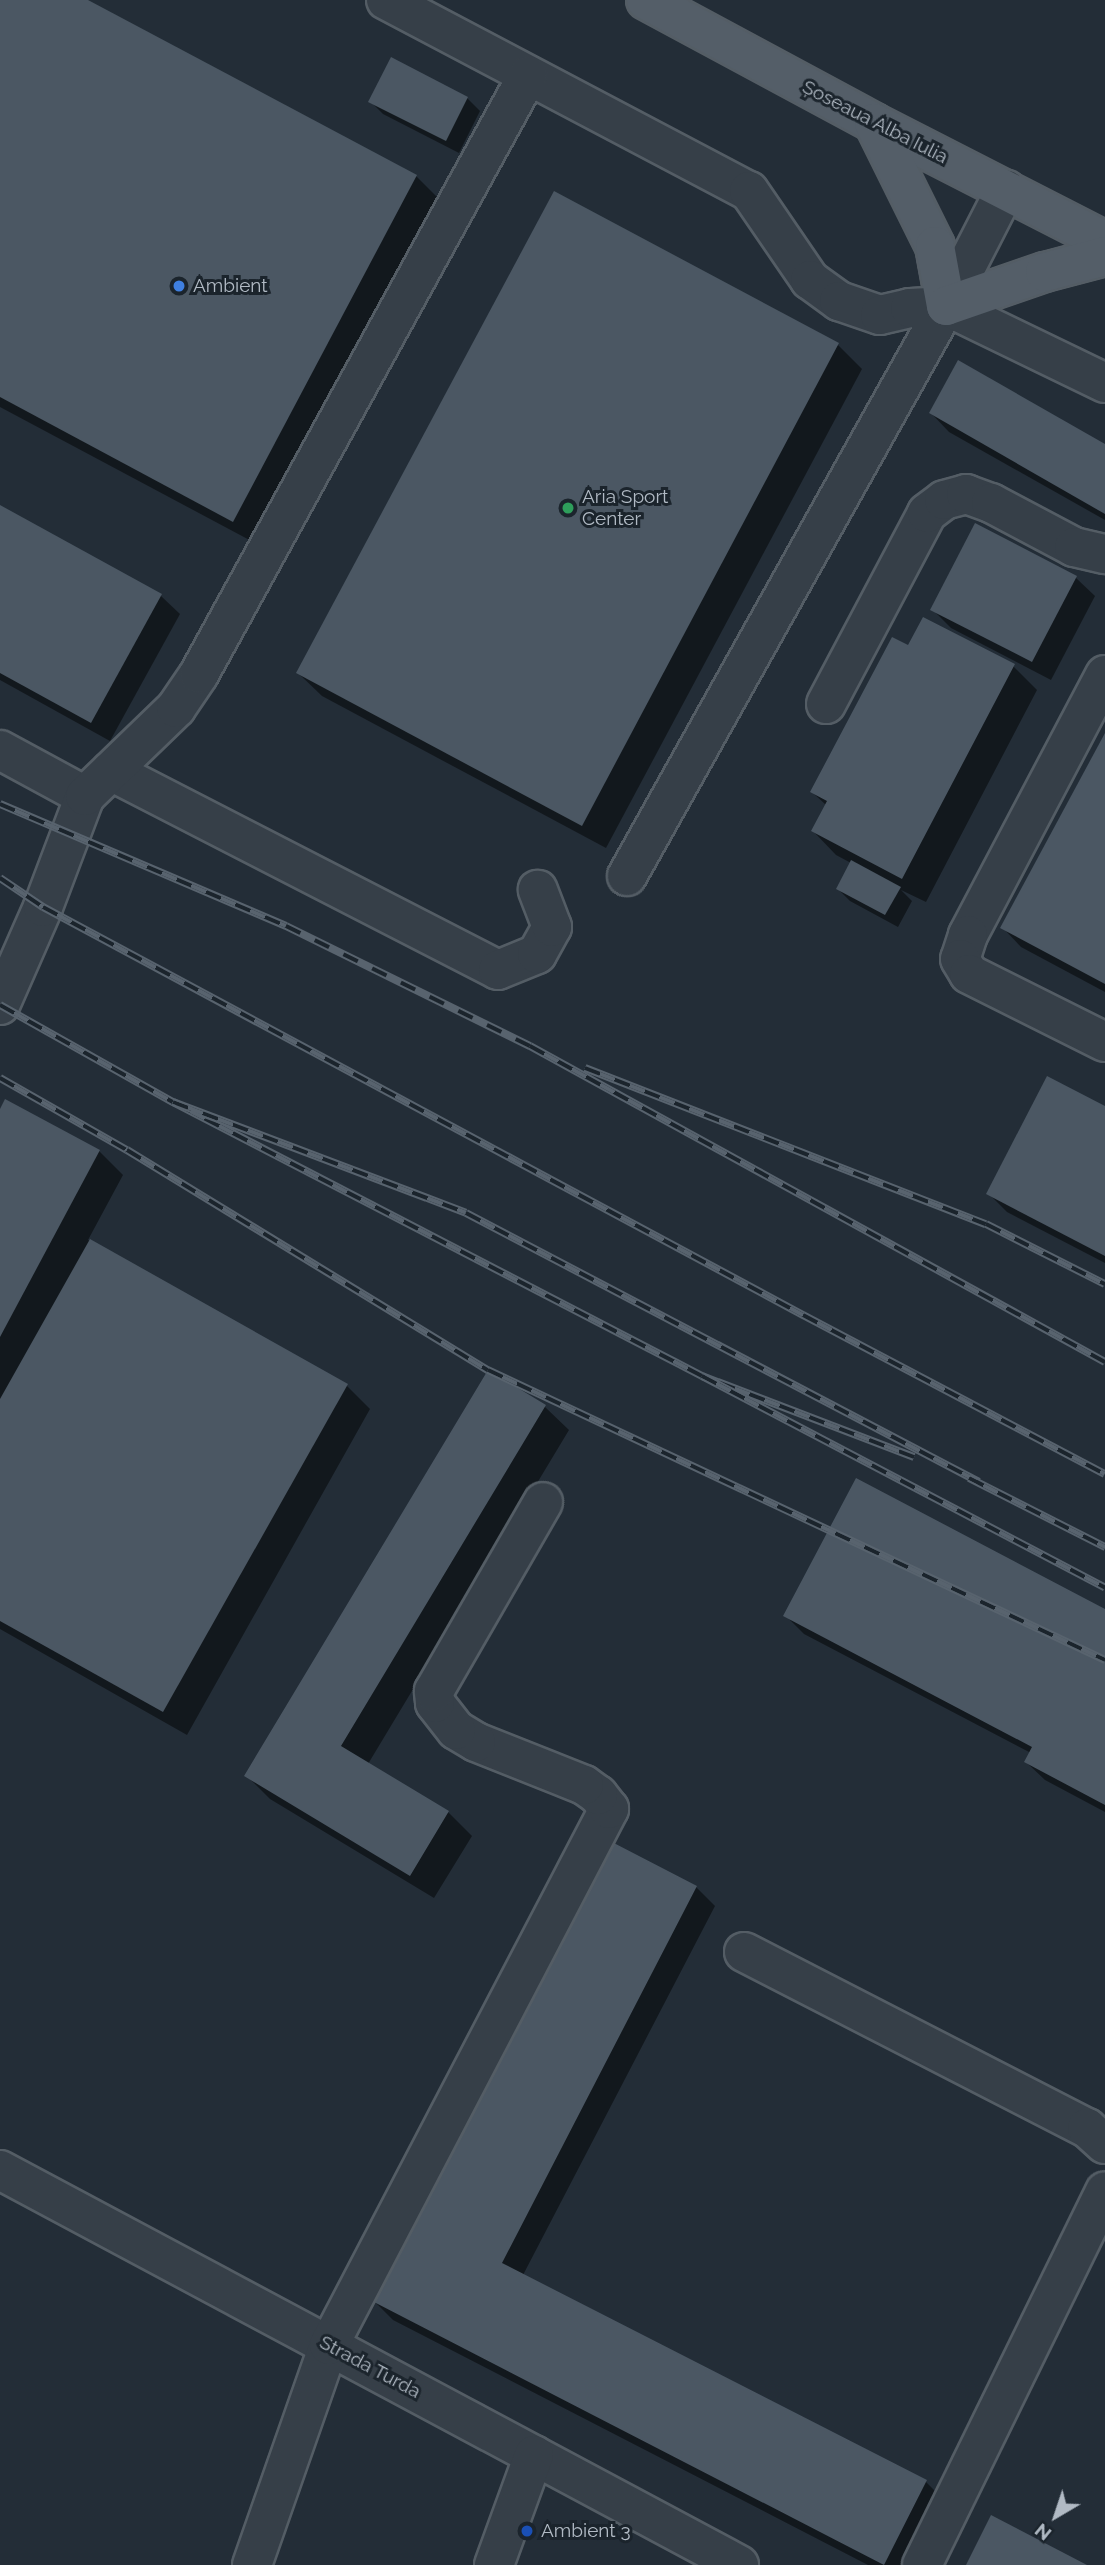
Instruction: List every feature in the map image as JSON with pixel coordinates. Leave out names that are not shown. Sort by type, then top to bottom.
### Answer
[{"type":"main road","name":"Șoseaua Alba Iulia","points":[[646,0],[874,123],[1105,241]]},
{"type":"main road","points":[[874,123],[935,246],[946,306],[1045,272],[1105,256]]},
{"type":"street","points":[[386,0],[749,191],[810,280],[839,301],[880,315],[909,308],[946,306],[1105,383]]},
{"type":"street","points":[[0,1005],[98,783],[176,708],[199,674],[528,75]]},
{"type":"street","points":[[627,876],[946,306],[1006,189]]},
{"type":"street","points":[[826,704],[928,513],[944,500],[966,494],[991,503],[1074,547],[1105,554]]},
{"type":"street","points":[[1105,675],[968,936],[960,959],[969,974],[1105,1042]]},
{"type":"street","points":[[0,750],[98,783],[498,971],[537,954],[552,927],[538,890]]},
{"type":"street","points":[[252,2565],[329,2345],[609,1809],[598,1795],[584,1785],[476,1742],[456,1730],[435,1703],[434,1691],[543,1502]]},
{"type":"street","points":[[744,1952],[1087,2128],[1105,2144]]},
{"type":"street","name":"Strada Turda","points":[[0,2170],[739,2565]]},
{"type":"street","points":[[922,2565],[1105,2191]]},
{"type":"street","points":[[494,2565],[534,2455]]},
{"type":"building","name":"Ambient","points":[[0,0],[88,0],[417,175],[233,522],[0,397]]},
{"type":"building","points":[[391,57],[468,97],[446,141],[368,102]]},
{"type":"building","name":"Aria Sport Center","points":[[554,191],[839,343],[582,826],[296,673]]},
{"type":"building","points":[[958,360],[1105,444],[1105,514],[929,413]]},
{"type":"building","points":[[0,505],[162,594],[91,723],[0,673]]},
{"type":"building","points":[[975,523],[1077,576],[1032,662],[930,610]]},
{"type":"building","points":[[923,617],[1015,664],[902,879],[811,831],[827,801],[810,792],[892,637],[908,645]]},
{"type":"building","points":[[1105,733],[1105,984],[1000,928]]},
{"type":"building","points":[[851,860],[901,887],[885,915],[836,889]]},
{"type":"building","points":[[1047,1076],[1105,1106],[1105,1256],[986,1194]]},
{"type":"building","points":[[5,1099],[100,1150],[0,1337],[0,1109]]},
{"type":"building","points":[[90,1239],[348,1384],[163,1712],[0,1621],[0,1399]]},
{"type":"building","points":[[488,1370],[546,1405],[341,1746],[449,1811],[410,1876],[244,1776]]},
{"type":"building","points":[[856,1478],[1105,1609],[1105,1805],[1024,1762],[1032,1747],[783,1616]]},
{"type":"building","points":[[610,1841],[697,1886],[502,2263],[927,2480],[884,2565],[372,2301]]},
{"type":"building","points":[[991,2515],[1087,2565],[966,2565]]},
{"type":"railway","points":[[0,804],[286,926],[530,1046],[1105,1362]]},
{"type":"railway","points":[[0,878],[43,907],[1105,1474]]},
{"type":"railway","points":[[0,1005],[173,1102]]},
{"type":"railway","points":[[585,1068],[986,1224],[1105,1284]]},
{"type":"railway","points":[[0,1078],[127,1150],[488,1370],[1105,1660]]},
{"type":"railway","points":[[702,1376],[173,1102],[466,1213],[979,1482]]},
{"type":"railway","points":[[914,1457],[702,1376],[1105,1588]]},
{"type":"railway","points":[[969,1478],[1105,1547]]},
{"type":"place","name":"Ambient","points":[[179,286]]},
{"type":"place","name":"Aria Sport Center","points":[[568,508]]},
{"type":"place","name":"Ambient 3","points":[[527,2531]]}]
